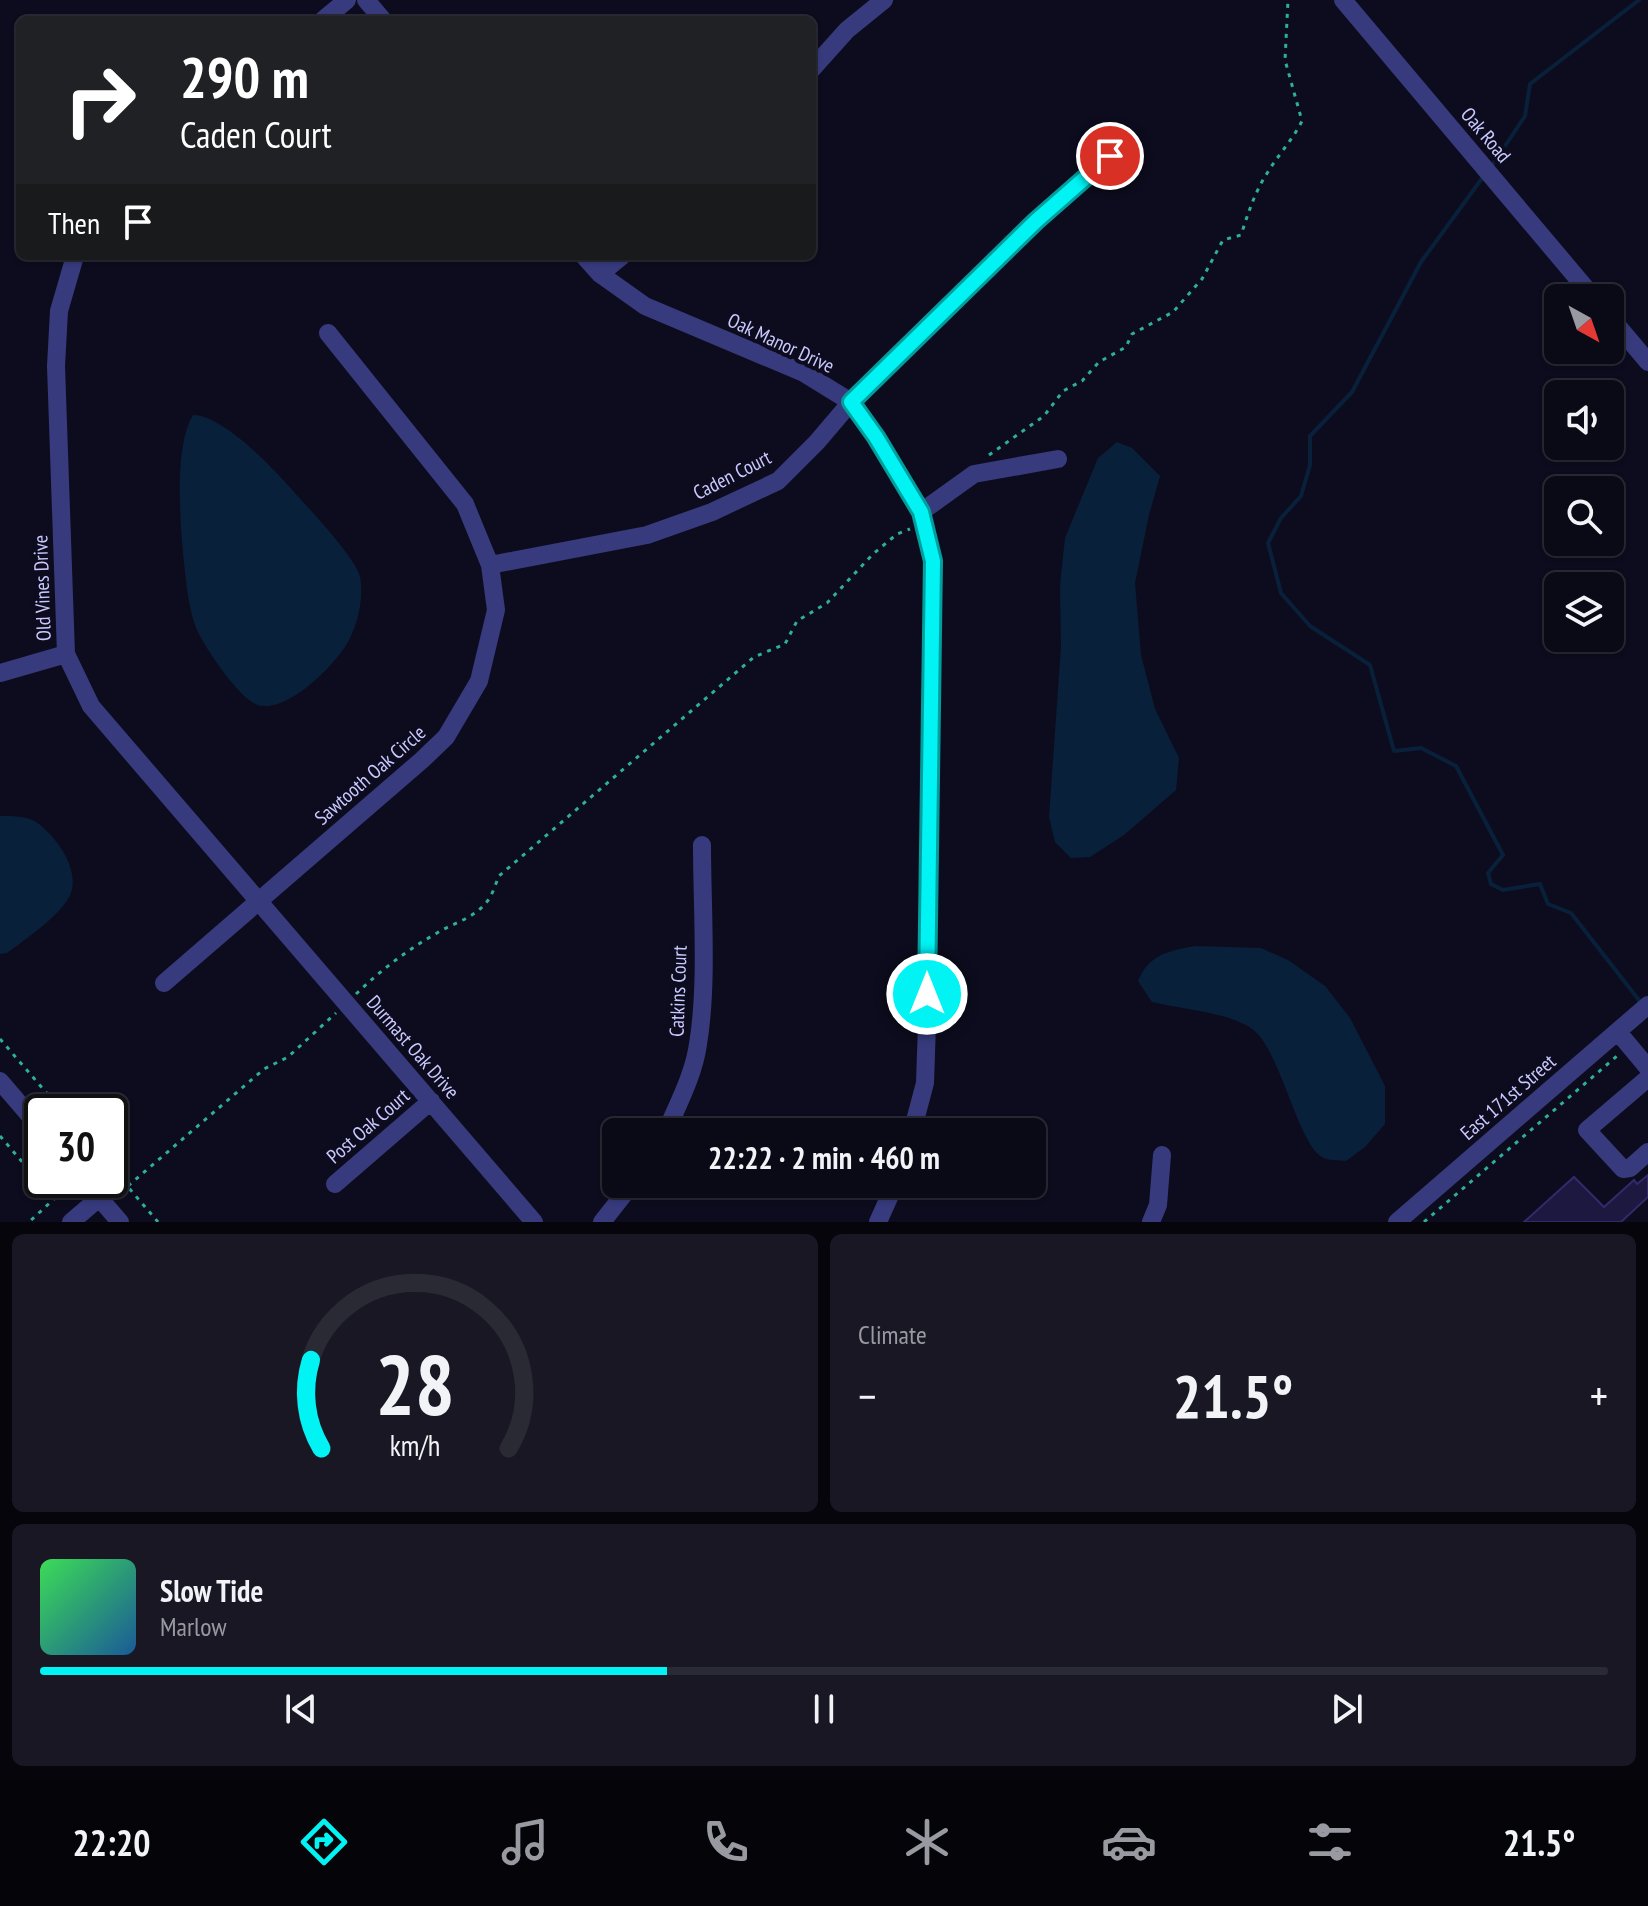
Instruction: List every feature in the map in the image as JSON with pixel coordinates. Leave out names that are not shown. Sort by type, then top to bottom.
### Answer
[{"type":"street","points":[[328,16],[347,0]]},
{"type":"street","points":[[366,0],[380,16]]},
{"type":"street","points":[[816,65],[847,30],[884,0]]},
{"type":"street","name":"Oak Road","points":[[1343,0],[1582,284]]},
{"type":"street","name":"Caden Court","points":[[490,565],[647,535],[712,512],[778,481],[851,402],[1036,221],[1110,156]]},
{"type":"street","name":"Old Vines Drive","points":[[74,260],[59,311],[56,366],[66,654],[91,706],[259,900]]},
{"type":"street","name":"Oak Manor Drive","points":[[588,260],[600,274],[645,306],[804,373],[851,402],[876,437],[922,518],[933,561],[927,1024],[925,1083],[916,1118]]},
{"type":"street","points":[[600,274],[617,260]]},
{"type":"street","name":"Sawtooth Oak Circle","points":[[164,983],[446,737],[479,681],[496,610],[490,565],[465,504],[328,333]]},
{"type":"street","points":[[1624,334],[1648,362]]},
{"type":"street","points":[[922,518],[974,474],[1058,459]]},
{"type":"street","points":[[0,673],[66,654]]},
{"type":"street","name":"Catkins Court","points":[[672,1118],[698,1047],[702,1008],[702,845]]},
{"type":"street","name":"Durmast Oak Drive","points":[[259,900],[534,1222]]},
{"type":"street","name":"East 171st Street","points":[[1397,1222],[1422,1216],[1624,1039],[1643,1009]]},
{"type":"street","points":[[1624,1039],[1648,1068]]},
{"type":"street","points":[[1648,1078],[1587,1130],[1623,1169],[1630,1168],[1648,1152]]},
{"type":"street","points":[[0,1081],[24,1109]]},
{"type":"street","name":"Post Oak Court","points":[[335,1184],[431,1101]]},
{"type":"street","points":[[1151,1222],[1158,1205],[1162,1155]]},
{"type":"street","points":[[71,1222],[99,1198],[120,1222]]},
{"type":"street","points":[[602,1222],[621,1198]]},
{"type":"street","points":[[878,1222],[889,1198]]},
{"type":"path","points":[[979,462],[1044,416],[1063,391],[1082,381],[1099,362],[1121,352],[1132,334],[1173,312],[1207,272],[1223,240],[1241,235],[1254,196],[1267,173],[1291,143],[1302,121],[1285,60],[1288,0]]},
{"type":"path","points":[[158,1222],[128,1186],[264,1069],[288,1057],[390,964],[439,931],[460,923],[479,910],[486,904],[499,876],[754,657],[785,644],[797,621],[827,603],[873,554],[922,518]]},
{"type":"path","points":[[0,1039],[47,1094]]},
{"type":"path","points":[[1422,1216],[1624,1039]]},
{"type":"path","points":[[0,1136],[54,1199],[29,1222]]},
{"type":"water","points":[[193,415],[217,423],[267,463],[349,556],[360,577],[361,593],[355,627],[342,652],[309,686],[270,706],[251,701],[233,684],[201,638],[190,605],[183,549],[180,475],[186,431]]},
{"type":"water","points":[[1117,442],[1132,448],[1160,476],[1135,583],[1141,655],[1155,709],[1179,758],[1176,790],[1124,835],[1090,857],[1071,858],[1055,842],[1049,817],[1065,538],[1098,458]]},
{"type":"water","points":[[0,816],[28,819],[43,828],[63,851],[73,880],[69,898],[63,906],[34,933],[7,953],[0,954]]},
{"type":"water","points":[[1195,946],[1261,948],[1288,960],[1325,986],[1350,1018],[1385,1086],[1385,1124],[1365,1147],[1346,1161],[1324,1158],[1314,1149],[1266,1045],[1248,1026],[1223,1016],[1152,1002],[1138,981],[1148,965],[1168,952]]},
{"type":"building","points":[[1648,1175],[1648,1197],[1621,1222],[1524,1222],[1574,1177],[1604,1207],[1634,1180],[1637,1184]]},
{"type":"waterway","points":[[1491,167],[1525,116],[1530,84],[1639,0]]},
{"type":"waterway","points":[[1483,177],[1421,262],[1352,392],[1310,436],[1310,465],[1301,496],[1281,518],[1268,543],[1281,593],[1310,626],[1370,665],[1394,751],[1421,748],[1456,766],[1503,855],[1488,873],[1491,884],[1503,890],[1540,884],[1548,904],[1571,913],[1642,1004]]},
{"type":"route","points":[[927,994],[933,561],[921,512],[851,402],[1036,221],[1110,156]]}]
